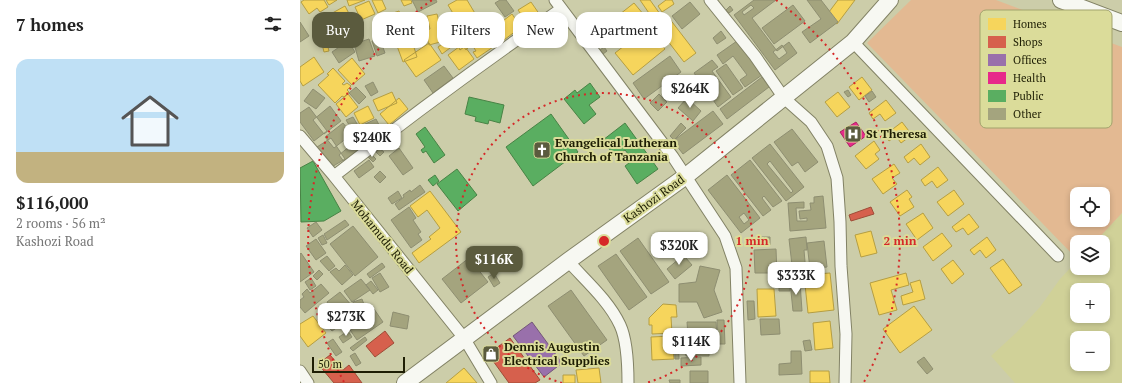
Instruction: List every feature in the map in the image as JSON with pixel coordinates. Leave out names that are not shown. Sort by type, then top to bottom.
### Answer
[{"type":"main road","name":"Kashozi Road","points":[[404,383],[568,261],[686,176],[853,42],[890,0]]},
{"type":"main road","points":[[1061,0],[1087,5],[1097,10]]},
{"type":"main road","points":[[1112,18],[1122,23]]},
{"type":"street","points":[[710,0],[755,56],[784,98],[811,122],[827,146],[837,178],[846,334],[845,383]]},
{"type":"street","points":[[334,176],[490,58],[558,4],[652,128],[686,176],[725,236],[736,268],[740,383]]},
{"type":"street","points":[[853,42],[1058,256]]},
{"type":"street","name":"Mohamudu Road","points":[[300,136],[464,338],[491,383]]},
{"type":"street","points":[[568,261],[608,305],[621,326],[626,352],[628,383]]},
{"type":"street","points":[[300,371],[308,383]]},
{"type":"shaded area","points":[[911,0],[996,0],[1023,10],[980,10],[980,128],[1112,128],[1112,43],[1122,47],[1122,213],[1110,226],[1110,187],[1070,187],[1070,227],[1109,227],[1102,235],[1070,235],[1070,252],[867,43]]},
{"type":"shaded area","points":[[1122,213],[1122,383],[1015,383],[991,356],[1017,332],[1040,307],[1060,279],[1070,268],[1070,275],[1110,275],[1110,235],[1102,235]]},
{"type":"building: Homes","points":[[304,0],[324,0],[328,7],[320,12],[317,8],[309,14],[301,2]]},
{"type":"building: Homes","points":[[326,0],[337,0],[329,5]]},
{"type":"building: Homes","points":[[347,0],[365,0],[349,6]]},
{"type":"building: Homes","points":[[372,0],[382,0],[386,9],[378,12]]},
{"type":"building: Homes","points":[[401,0],[411,0],[412,3],[404,6]]},
{"type":"building: Homes","points":[[457,0],[467,0],[474,12],[452,12],[448,5]]},
{"type":"building: Homes","points":[[640,0],[650,0],[659,12],[648,12]]},
{"type":"building: Homes","points":[[666,0],[672,0],[674,4],[662,12],[658,6]]},
{"type":"building: Homes","points":[[838,0],[855,0],[837,24],[826,16]]},
{"type":"building: Homes","points":[[369,1],[374,12],[372,12],[372,15],[364,19],[364,12],[357,12],[355,7]]},
{"type":"building: Homes","points":[[531,2],[538,12],[519,12],[518,10]]},
{"type":"building: Homes","points":[[634,3],[642,12],[623,12]]},
{"type":"building: Homes","points":[[345,6],[348,12],[334,12]]},
{"type":"building: Homes","points":[[437,14],[437,43],[429,45],[430,29],[429,16]]},
{"type":"building: Homes","points":[[512,14],[513,15],[513,33],[505,39],[505,19]]},
{"type":"building: Homes","points":[[672,22],[696,53],[684,62],[672,46]]},
{"type":"building: Homes","points":[[429,43],[441,60],[416,77],[404,60],[422,48],[429,48]]},
{"type":"building: Homes","points":[[323,48],[328,48],[329,51],[324,52]]},
{"type":"building: Homes","points":[[398,48],[414,48],[417,57],[403,62]]},
{"type":"building: Homes","points":[[439,48],[450,48],[442,54]]},
{"type":"building: Homes","points":[[458,48],[466,48],[474,59],[459,70],[448,55]]},
{"type":"building: Homes","points":[[474,48],[492,48],[477,58],[473,52],[476,51]]},
{"type":"building: Homes","points":[[621,48],[665,49],[633,75],[615,53]]},
{"type":"building: Homes","points":[[314,57],[324,72],[303,86],[300,81],[300,67]]},
{"type":"building: Homes","points":[[352,58],[365,74],[352,85],[338,70]]},
{"type":"building: Homes","points":[[333,68],[345,81],[342,84],[344,85],[347,83],[351,86],[347,90],[349,92],[335,103],[318,85],[329,75],[327,74]]},
{"type":"building: Homes","points":[[862,77],[872,90],[859,100],[849,87]]},
{"type":"building: Homes","points":[[392,92],[397,103],[378,111],[373,100]]},
{"type":"building: Homes","points":[[838,92],[850,107],[837,117],[825,102]]},
{"type":"building: Homes","points":[[348,94],[358,107],[346,117],[336,104]]},
{"type":"building: Homes","points":[[399,98],[408,109],[389,125],[380,114]]},
{"type":"building: Homes","points":[[886,100],[896,113],[885,121],[880,114],[873,119],[869,113]]},
{"type":"building: Homes","points":[[368,106],[374,118],[360,125],[354,113]]},
{"type":"building: Homes","points":[[902,122],[912,135],[901,143],[896,136],[889,141],[885,135]]},
{"type":"building: Homes","points":[[874,141],[880,150],[875,154],[879,159],[866,169],[855,156]]},
{"type":"building: Homes","points":[[921,144],[930,157],[920,165],[914,158],[908,163],[904,157]]},
{"type":"building: Homes","points":[[894,164],[900,173],[892,178],[897,184],[883,194],[872,179]]},
{"type":"building: Homes","points":[[938,167],[948,180],[937,188],[932,181],[925,186],[921,180]]},
{"type":"building: Homes","points":[[907,190],[912,197],[909,199],[914,207],[900,216],[890,202]]},
{"type":"building: Homes","points":[[954,190],[964,204],[948,216],[937,202]]},
{"type":"building: Homes","points":[[430,191],[461,232],[419,263],[412,253],[431,239],[429,237],[440,228],[427,210],[418,217],[410,206]]},
{"type":"building: Homes","points":[[923,213],[933,228],[917,240],[906,224]]},
{"type":"building: Homes","points":[[969,214],[979,227],[968,235],[963,228],[956,232],[952,227]]},
{"type":"building: Homes","points":[[871,231],[877,253],[861,257],[855,235]]},
{"type":"building: Homes","points":[[942,233],[952,246],[933,261],[923,247]]},
{"type":"building: Homes","points":[[987,237],[996,250],[986,258],[980,250],[974,255],[970,250]]},
{"type":"building: Homes","points":[[1003,259],[1022,285],[1009,294],[990,268]]},
{"type":"building: Homes","points":[[953,260],[964,274],[952,284],[941,269]]},
{"type":"building: Homes","points":[[830,273],[834,310],[808,313],[804,275]]},
{"type":"building: Homes","points":[[906,273],[909,285],[891,290],[897,310],[879,315],[870,283]]},
{"type":"building: Homes","points":[[920,280],[925,299],[903,305],[901,296],[913,292],[910,283]]},
{"type":"building: Homes","points":[[757,289],[774,289],[776,316],[758,317]]},
{"type":"building: Homes","points":[[663,304],[676,305],[677,317],[671,317],[672,333],[652,334],[652,325],[649,325],[649,318]]},
{"type":"building: Homes","points":[[914,306],[932,330],[900,353],[883,329]]},
{"type":"building: Homes","points":[[313,316],[326,333],[308,347],[300,336],[300,324]]},
{"type":"building: Homes","points":[[830,321],[833,348],[815,350],[813,323]]},
{"type":"building: Homes","points":[[672,336],[674,359],[652,360],[651,337]]},
{"type":"building: Homes","points":[[464,368],[477,383],[446,383]]},
{"type":"building: Homes","points":[[599,368],[601,383],[578,383],[576,370]]},
{"type":"building: Homes","points":[[810,371],[829,371],[830,383],[810,383]]},
{"type":"building: Homes","points":[[563,375],[575,375],[575,383],[563,383]]},
{"type":"building: Shops","points":[[675,81],[681,87],[670,97],[664,91]]},
{"type":"building: Shops","points":[[871,207],[874,214],[851,221],[849,215]]},
{"type":"building: Shops","points":[[385,331],[394,343],[375,357],[366,346]]},
{"type":"building: Shops","points":[[510,338],[540,380],[535,383],[509,383],[488,354]]},
{"type":"building: Shops","points":[[330,355],[343,370],[349,365],[362,383],[334,383],[318,364]]},
{"type":"building: Offices","points":[[532,322],[562,363],[544,377],[513,336]]},
{"type":"building: Health","name":"St Theresa","points":[[856,122],[866,136],[850,147],[840,132]]},
{"type":"building: Public","points":[[590,83],[600,97],[589,105],[596,114],[584,124],[564,99],[575,90],[577,93]]},
{"type":"building: Public","points":[[469,97],[504,105],[500,123],[489,120],[488,124],[475,121],[476,117],[465,114]]},
{"type":"building: Public","name":"Evangelical Lutheran Church of Tanzania","points":[[551,114],[578,152],[533,186],[506,147]]},
{"type":"building: Public","points":[[625,123],[658,169],[637,184],[625,166],[633,160],[625,150],[615,157],[603,140]]},
{"type":"building: Public","points":[[425,127],[445,155],[434,163],[426,151],[423,153],[421,150],[425,147],[416,134]]},
{"type":"building: Public","points":[[313,161],[341,211],[324,221],[301,222],[300,168]]},
{"type":"building: Public","points":[[457,169],[477,195],[458,211],[437,184]]},
{"type":"building: Public","points":[[435,175],[439,181],[433,186],[428,180]]},
{"type":"building: Other","points":[[412,0],[436,0],[437,2],[418,12]]},
{"type":"building: Other","points":[[500,0],[506,0],[514,11],[505,17],[505,12],[501,12],[495,3]]},
{"type":"building: Other","points":[[754,0],[776,0],[752,18],[777,51],[789,42],[797,53],[775,70],[734,15]]},
{"type":"building: Other","points":[[807,0],[821,0],[838,22],[810,43],[802,32],[821,19]]},
{"type":"building: Other","points":[[690,2],[700,14],[682,29],[672,16]]},
{"type":"building: Other","points":[[751,5],[754,8],[744,15],[742,12]]},
{"type":"building: Other","points":[[793,5],[805,21],[774,44],[762,28]]},
{"type":"building: Other","points":[[730,6],[733,10],[729,13],[726,10]]},
{"type":"building: Other","points":[[300,22],[309,36],[300,42]]},
{"type":"building: Other","points":[[721,31],[726,38],[717,44],[713,38]]},
{"type":"building: Other","points":[[369,39],[375,56],[359,61],[355,48],[364,48],[364,41]]},
{"type":"building: Other","points":[[737,41],[762,75],[745,87],[740,80],[747,75],[733,56],[723,64],[717,55]]},
{"type":"building: Other","points":[[782,45],[787,53],[779,59],[773,52]]},
{"type":"building: Other","points":[[338,48],[352,48],[355,52],[339,63],[332,52]]},
{"type":"building: Other","points":[[374,48],[383,48],[385,53],[377,56]]},
{"type":"building: Other","points":[[605,48],[607,51],[603,54],[600,50]]},
{"type":"building: Other","points":[[670,56],[681,72],[644,99],[633,83]]},
{"type":"building: Other","points":[[712,60],[718,67],[712,71],[731,97],[718,107],[694,73]]},
{"type":"building: Other","points":[[726,64],[743,88],[733,95],[716,71]]},
{"type":"building: Other","points":[[444,66],[453,78],[433,93],[424,80]]},
{"type":"building: Other","points":[[762,77],[769,87],[727,119],[720,109]]},
{"type":"building: Other","points":[[373,82],[378,92],[371,96],[365,86]]},
{"type":"building: Other","points":[[356,87],[366,97],[359,104],[349,93]]},
{"type":"building: Other","points":[[313,89],[325,98],[316,109],[304,101]]},
{"type":"building: Other","points":[[848,90],[851,95],[848,97],[844,92]]},
{"type":"building: Other","points":[[872,91],[876,97],[869,102],[865,96]]},
{"type":"building: Other","points":[[659,94],[667,102],[658,111],[650,103]]},
{"type":"building: Other","points":[[687,98],[701,111],[693,121],[678,108]]},
{"type":"building: Other","points":[[330,106],[341,121],[324,134],[313,120]]},
{"type":"building: Other","points":[[309,107],[327,131],[314,141],[300,122],[300,113]]},
{"type":"building: Other","points":[[713,111],[723,124],[683,154],[673,141]]},
{"type":"building: Other","points":[[353,117],[366,139],[360,142],[346,120]]},
{"type":"building: Other","points":[[376,119],[380,127],[366,133],[363,125]]},
{"type":"building: Other","points":[[343,123],[352,134],[334,148],[325,137]]},
{"type":"building: Other","points":[[681,123],[686,128],[674,140],[670,136]]},
{"type":"building: Other","points":[[792,129],[818,162],[805,172],[798,162],[792,166],[774,142]]},
{"type":"building: Other","points":[[371,132],[376,138],[372,142],[367,137]]},
{"type":"building: Other","points":[[351,136],[355,140],[350,143],[347,139]]},
{"type":"building: Other","points":[[331,138],[345,159],[330,168],[317,147]]},
{"type":"building: Other","points":[[356,141],[363,149],[345,163],[339,155]]},
{"type":"building: Other","points":[[770,144],[804,187],[786,201],[752,158]],"holes":[[[770,161],[793,191],[791,193],[767,164]]]},
{"type":"building: Other","points":[[379,148],[384,152],[380,156],[376,152]]},
{"type":"building: Other","points":[[399,148],[413,168],[403,175],[389,156]]},
{"type":"building: Other","points":[[371,154],[376,159],[373,162],[368,157]]},
{"type":"building: Other","points":[[369,160],[374,167],[359,178],[354,171]]},
{"type":"building: Other","points":[[750,160],[782,201],[773,207],[764,196],[762,198],[771,210],[763,216],[731,175]]},
{"type":"building: Other","points":[[380,171],[386,177],[380,183],[374,177]]},
{"type":"building: Other","points":[[727,175],[760,218],[741,233],[708,190]],"holes":[[[744,213],[749,220],[744,224],[739,217]]]},
{"type":"building: Other","points":[[420,185],[425,192],[399,210],[395,204],[404,197],[403,195],[410,190],[411,192]]},
{"type":"building: Other","points":[[398,191],[402,198],[392,204],[388,198]]},
{"type":"building: Other","points":[[823,196],[826,228],[790,231],[788,203],[804,202],[804,208],[796,208],[797,221],[807,221],[807,218],[800,219],[799,211],[811,210],[810,203],[814,203],[814,197]]},
{"type":"building: Other","points":[[409,207],[416,218],[413,220],[421,232],[418,234],[422,240],[411,248],[391,220]]},
{"type":"building: Other","points":[[345,220],[349,225],[327,240],[324,234]]},
{"type":"building: Other","points":[[316,222],[322,230],[313,237],[307,228]]},
{"type":"building: Other","points":[[353,226],[378,257],[355,276],[330,244]]},
{"type":"building: Other","points":[[323,235],[327,243],[322,245],[318,238]]},
{"type":"building: Other","points":[[757,237],[770,237],[770,245],[758,245]]},
{"type":"building: Other","points":[[806,237],[807,250],[804,250],[806,273],[793,274],[789,239]]},
{"type":"building: Other","points":[[638,238],[669,282],[651,294],[620,251]]},
{"type":"building: Other","points":[[316,239],[326,253],[316,260],[306,246]]},
{"type":"building: Other","points":[[824,241],[827,267],[810,269],[807,243]]},
{"type":"building: Other","points":[[776,249],[777,273],[755,273],[754,250]]},
{"type":"building: Other","points":[[679,250],[692,265],[675,279],[667,269],[680,258],[675,253]]},
{"type":"building: Other","points":[[301,253],[314,272],[300,282],[300,254]]},
{"type":"building: Other","points":[[616,254],[647,297],[629,310],[598,266]]},
{"type":"building: Other","points":[[327,256],[335,266],[329,271],[320,261]]},
{"type":"building: Other","points":[[469,258],[488,282],[461,303],[442,279]]},
{"type":"building: Other","points":[[382,263],[385,267],[370,278],[367,274]]},
{"type":"building: Other","points":[[788,264],[789,274],[778,275],[778,265]]},
{"type":"building: Other","points":[[345,265],[353,275],[342,285],[330,272],[336,268],[339,271]]},
{"type":"building: Other","points":[[700,266],[720,270],[714,290],[722,312],[704,318],[697,302],[679,302],[679,284],[696,282]]},
{"type":"building: Other","points":[[319,270],[323,274],[317,280],[313,276]]},
{"type":"building: Other","points":[[380,273],[389,287],[380,292],[372,278]]},
{"type":"building: Other","points":[[494,273],[500,283],[494,287],[488,277]]},
{"type":"building: Other","points":[[772,276],[790,277],[790,291],[779,291],[779,286],[772,286]]},
{"type":"building: Other","points":[[311,278],[316,286],[310,290],[305,282]]},
{"type":"building: Other","points":[[361,279],[370,290],[352,302],[344,291]]},
{"type":"building: Other","points":[[371,281],[378,290],[373,294],[366,285]]},
{"type":"building: Other","points":[[790,282],[800,282],[802,311],[793,311]]},
{"type":"building: Other","points":[[321,284],[329,293],[305,313],[300,307],[300,300],[304,297],[302,294],[307,289],[310,293]]},
{"type":"building: Other","points":[[571,290],[607,340],[584,356],[548,306]]},
{"type":"building: Other","points":[[340,292],[358,313],[332,331],[320,318],[331,308],[327,302]]},
{"type":"building: Other","points":[[362,299],[366,310],[358,313],[353,302]]},
{"type":"building: Other","points":[[747,301],[754,301],[755,319],[748,320]]},
{"type":"building: Other","points":[[374,309],[383,322],[357,340],[348,327]]},
{"type":"building: Other","points":[[393,312],[409,316],[407,329],[390,326]]},
{"type":"building: Other","points":[[760,319],[779,319],[780,334],[761,335]]},
{"type":"building: Other","points":[[717,320],[724,320],[725,344],[718,344]]},
{"type":"building: Other","points":[[687,322],[716,322],[717,335],[688,336]]},
{"type":"building: Other","points":[[674,330],[678,330],[679,359],[675,359]]},
{"type":"building: Other","points":[[348,331],[352,337],[343,343],[339,337]]},
{"type":"building: Other","points":[[365,337],[367,340],[353,351],[350,348]]},
{"type":"building: Other","points":[[685,337],[709,337],[709,356],[686,356]]},
{"type":"building: Other","points":[[333,339],[342,352],[336,356],[327,343]]},
{"type":"building: Other","points":[[810,340],[812,350],[805,351],[803,341]]},
{"type":"building: Other","points":[[791,351],[801,351],[802,374],[779,375],[779,364],[791,363]]},
{"type":"building: Other","points":[[355,353],[361,363],[356,366],[350,356]]},
{"type":"building: Other","points":[[701,357],[701,365],[681,366],[681,358]]},
{"type":"building: Other","points":[[924,357],[933,369],[927,374],[917,362]]},
{"type":"building: Other","points":[[690,371],[708,371],[708,383],[690,383]]},
{"type":"building: Other","points":[[669,380],[680,380],[680,383],[670,383]]},
{"type":"place","name":"St Theresa","points":[[853,134]]},
{"type":"place","name":"Evangelical Lutheran Church of Tanzania","points":[[542,150]]},
{"type":"place","name":"Dennis Augustin Electrical Supplies","points":[[491,354]]}]
